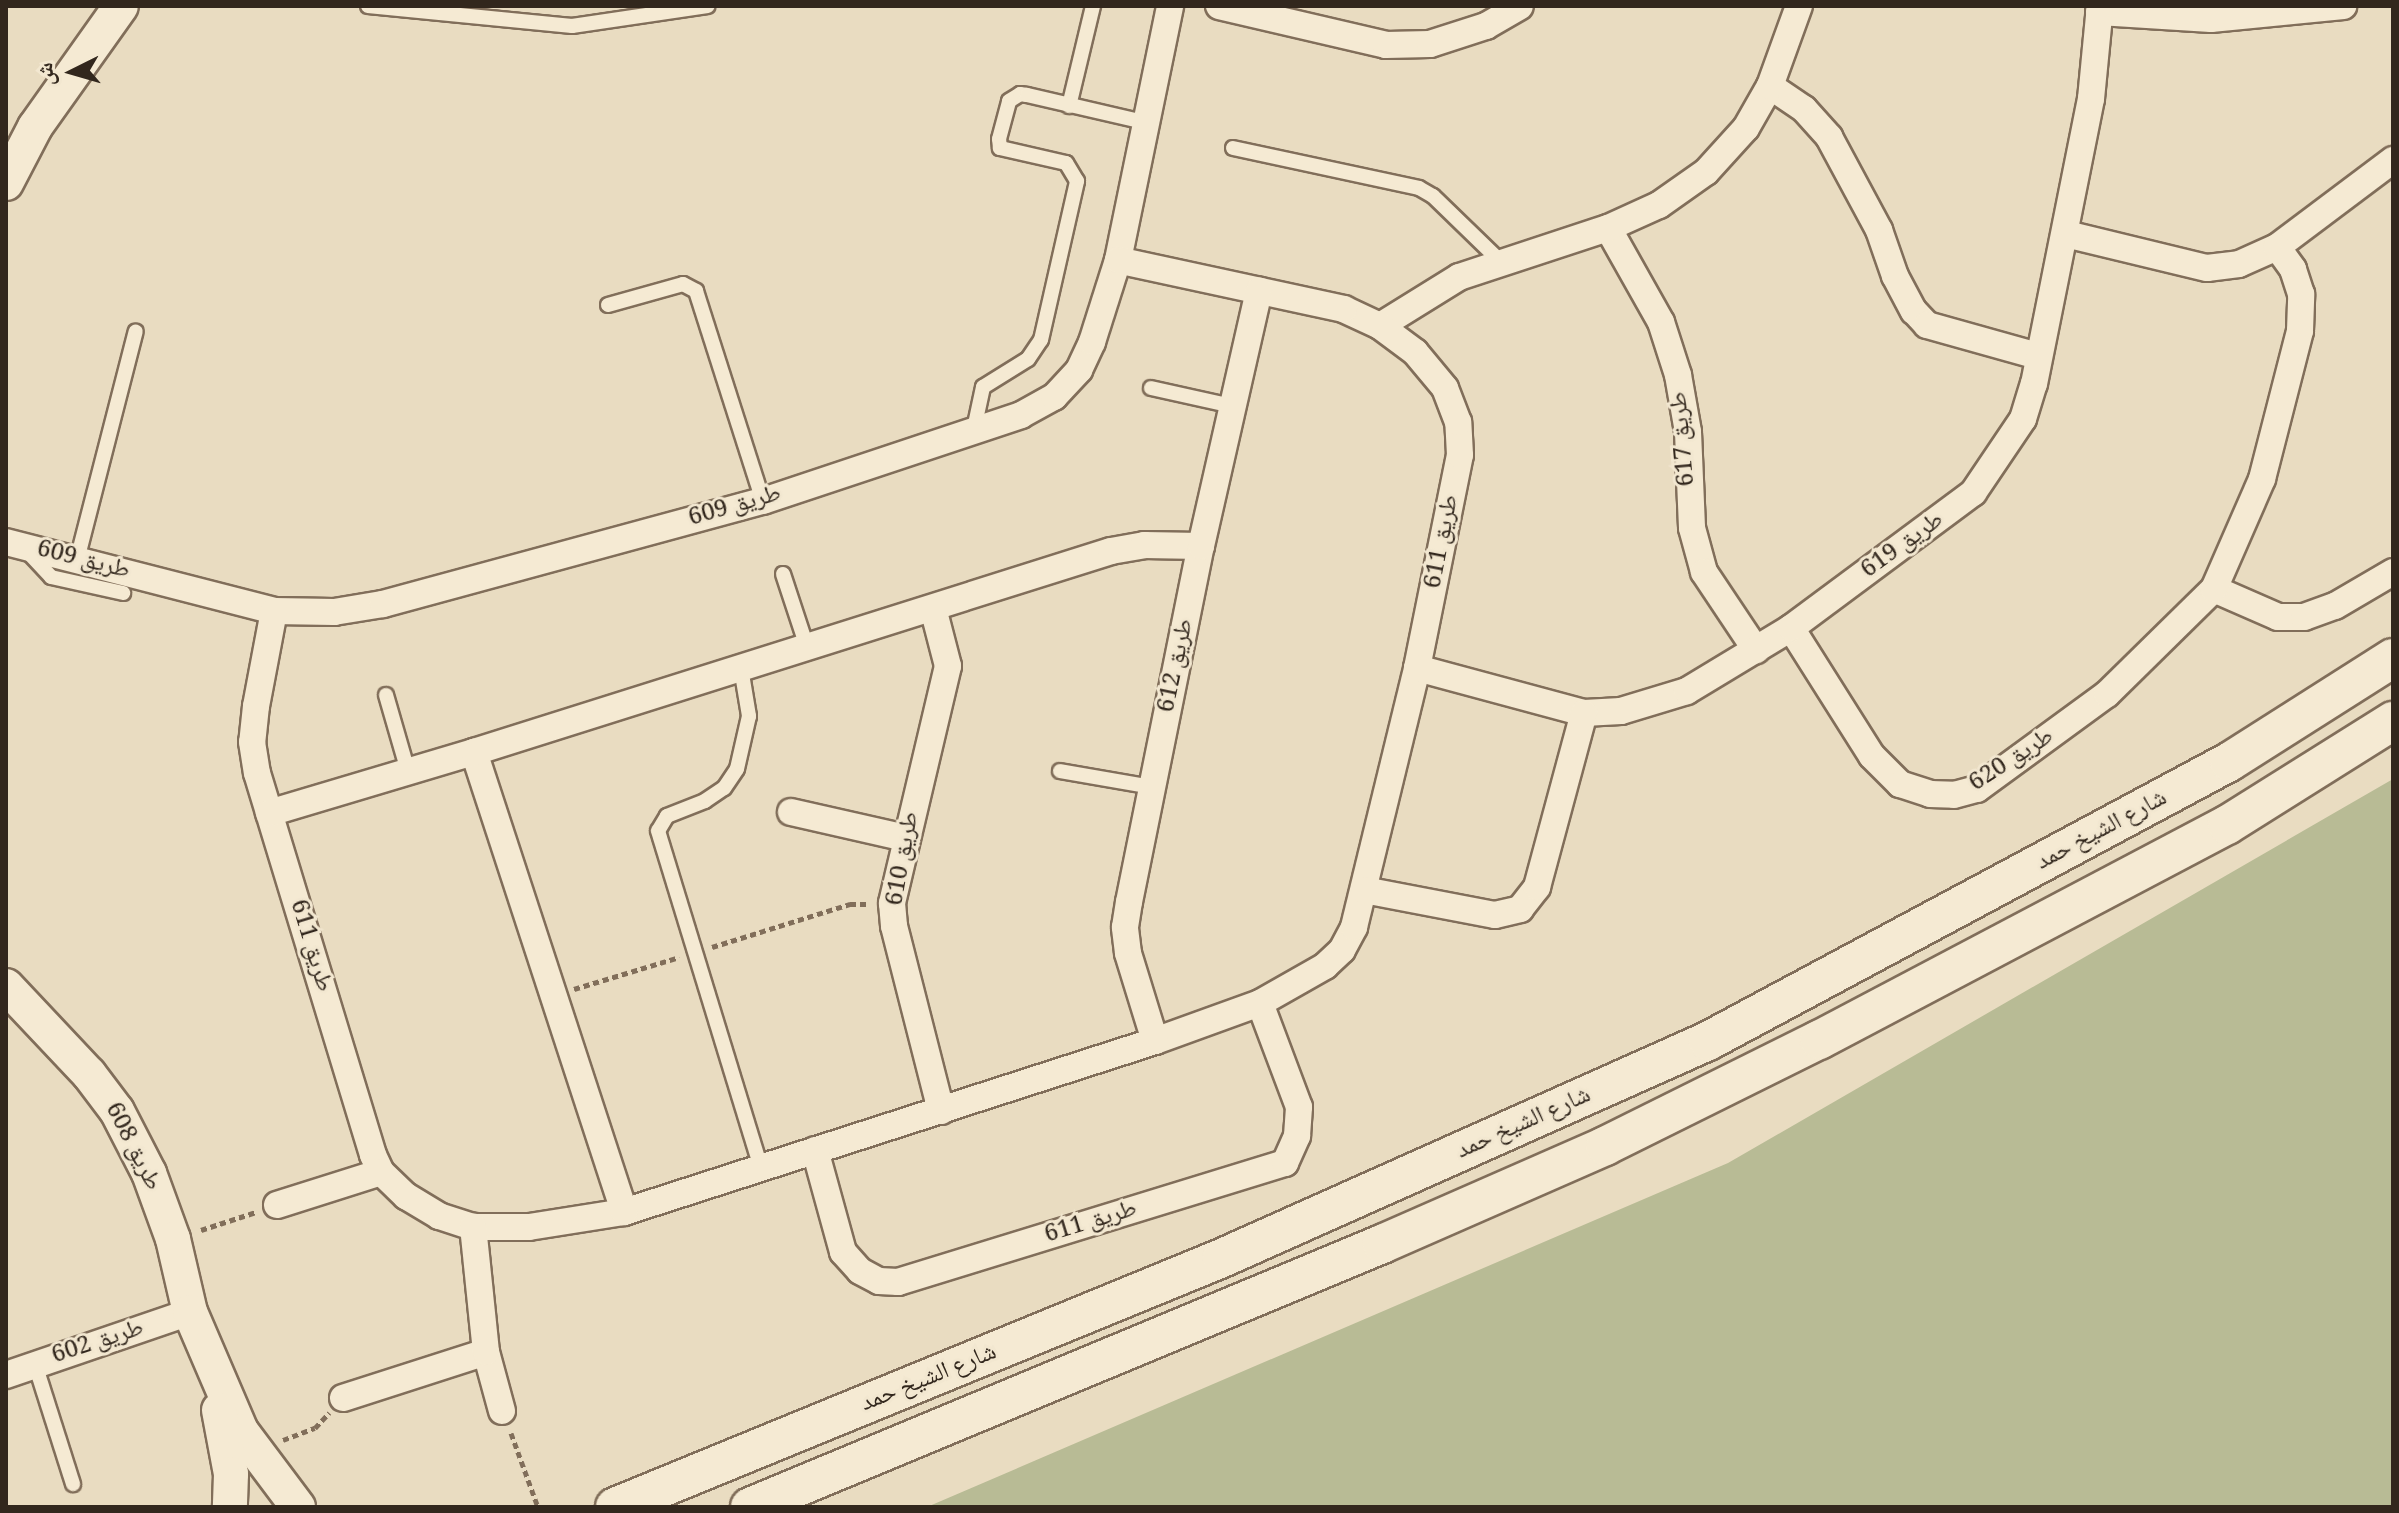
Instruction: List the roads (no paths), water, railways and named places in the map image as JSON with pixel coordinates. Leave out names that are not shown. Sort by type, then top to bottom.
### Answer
[{"type":"main road","name":"شارع الشيخ حمد","points":[[615,1507],[1222,1258],[1708,1041],[2229,762],[2393,658]]},
{"type":"main road","name":"شارع الشيخ حمد","points":[[750,1507],[1368,1250],[1605,1146],[1819,1040],[2227,825],[2393,721]]},
{"type":"street","points":[[6,183],[35,127],[121,6]]},
{"type":"street","name":"طريق 609","points":[[15,544],[274,611],[334,612],[383,604],[763,501],[1021,415],[1054,397],[1079,370],[1092,342],[1118,260],[1170,6]]},
{"type":"street","points":[[1219,6],[1318,17],[1386,45],[1430,44],[1486,26],[1520,6]]},
{"type":"street","points":[[1380,326],[1459,277],[1608,228],[1659,205],[1706,172],[1746,128],[1770,86],[1799,6]]},
{"type":"street","points":[[2100,9],[2211,19],[2343,6]]},
{"type":"street","name":"طريق 619","points":[[1417,668],[1584,713],[1621,711],[1687,691],[1791,628],[1973,493],[2023,419],[2066,234],[2091,99],[2100,9]]},
{"type":"street","points":[[1770,86],[1804,109],[1829,137],[1879,230],[1895,276],[1914,311],[1927,325],[2038,356]]},
{"type":"street","points":[[2066,234],[2207,268],[2239,264],[2277,247],[2393,160]]},
{"type":"street","name":"طريق 617","points":[[1608,228],[1661,322],[1678,375],[1688,432],[1692,528],[1704,572],[1756,650]]},
{"type":"street","name":"طريق 620","points":[[1791,628],[1872,756],[1900,784],[1930,794],[1954,795],[1977,789],[2107,694],[2214,589],[2262,479],[2300,331],[2301,294],[2293,269],[2277,247]]},
{"type":"street","name":"طريق 611","points":[[274,611],[252,742],[269,813],[381,1172],[406,1196],[439,1216],[473,1227],[529,1227],[624,1212],[1155,1041],[1260,1003],[1325,966],[1342,950],[1354,927],[1417,668],[1460,455],[1458,422],[1445,388],[1415,352],[1380,326],[1344,309],[1118,260]]},
{"type":"street","name":"طريق 612","points":[[1155,1041],[1128,953],[1125,927],[1201,546],[1259,290]]},
{"type":"street","points":[[269,813],[474,752],[1111,551],[1144,545],[1201,546]]},
{"type":"street","points":[[2214,589],[2278,617],[2304,617],[2335,606],[2393,572]]},
{"type":"street","name":"طريق 610","points":[[933,608],[948,666],[892,903],[894,926],[941,1111]]},
{"type":"street","points":[[1364,890],[1495,915],[1520,909],[1537,887],[1584,713]]},
{"type":"street","points":[[474,752],[624,1212]]},
{"type":"street","points":[[791,812],[905,838]]},
{"type":"street","name":"طريق 608","points":[[6,986],[89,1074],[117,1111],[149,1173],[173,1239],[224,1432],[231,1474],[230,1507]]},
{"type":"street","name":"طريق 611","points":[[815,1150],[843,1252],[860,1271],[879,1281],[898,1282],[1285,1163],[1297,1136],[1299,1107],[1260,1003]]},
{"type":"street","points":[[277,1205],[381,1172]]},
{"type":"street","points":[[473,1227],[486,1352],[502,1411]]},
{"type":"street","name":"طريق 608","points":[[195,1326],[241,1431],[298,1507]]},
{"type":"street","name":"طريق 602","points":[[6,1375],[35,1364],[195,1326]]},
{"type":"street","points":[[343,1398],[486,1352]]},
{"type":"lane","points":[[368,6],[572,26],[708,6]]},
{"type":"lane","points":[[1069,106],[1093,6]]},
{"type":"lane","points":[[974,429],[983,387],[1028,359],[1041,340],[1077,181],[1066,163],[1000,148],[999,139],[1007,107],[1014,96],[1020,94],[1148,123]]},
{"type":"lane","points":[[1233,148],[1419,188],[1433,196],[1501,262]]},
{"type":"lane","points":[[608,305],[683,284],[696,291],[763,501]]},
{"type":"lane","points":[[77,560],[136,331]]},
{"type":"lane","points":[[1151,388],[1232,406]]},
{"type":"lane","points":[[15,544],[51,577],[123,593]]},
{"type":"lane","points":[[783,574],[807,647]]},
{"type":"lane","points":[[741,668],[749,716],[737,769],[724,788],[705,801],[667,816],[658,831],[761,1168]]},
{"type":"lane","points":[[386,695],[408,771]]},
{"type":"lane","points":[[1060,771],[1152,787]]},
{"type":"lane","points":[[35,1364],[73,1484]]}]
